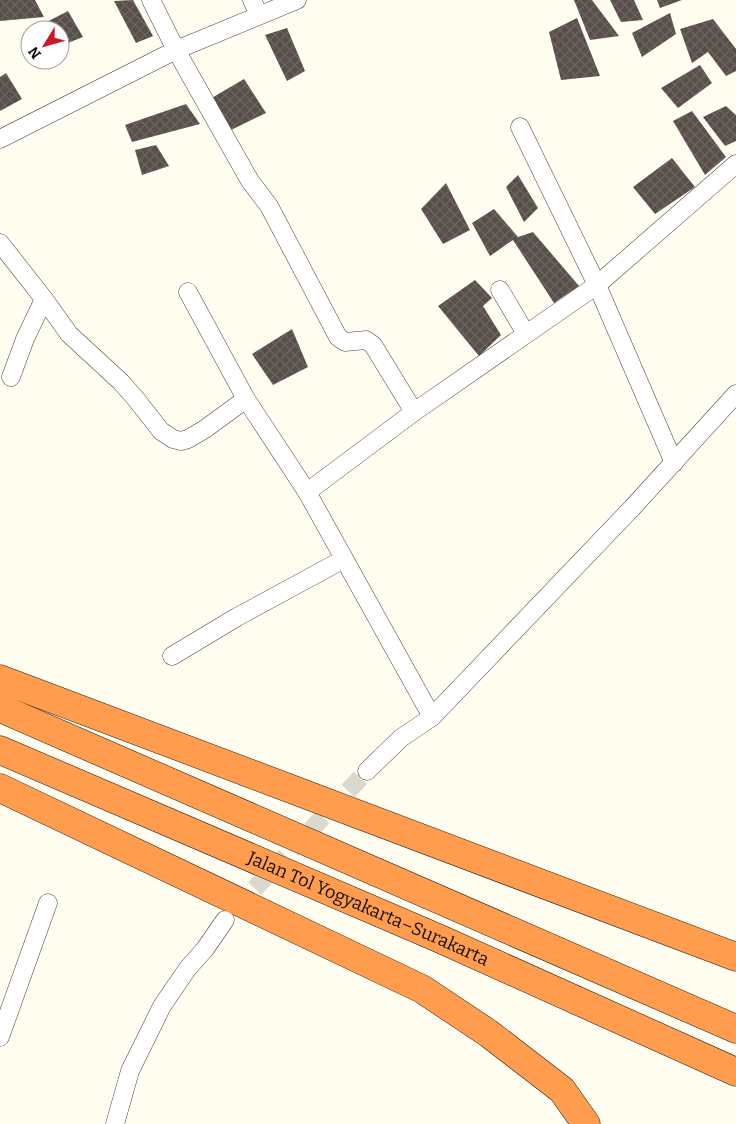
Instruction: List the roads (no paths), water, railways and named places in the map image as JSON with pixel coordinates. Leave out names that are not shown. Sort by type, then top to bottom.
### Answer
[{"type":"highway","points":[[0,680],[736,957]]},
{"type":"highway","name":"Jalan Tol Yogyakarta–Surakarta","points":[[0,708],[736,1029]]},
{"type":"highway","name":"Jalan Tol Yogyakarta–Surakarta","points":[[0,750],[438,938],[736,1072]]},
{"type":"highway","points":[[0,788],[422,989],[488,1033],[562,1090],[586,1124]]},
{"type":"street","points":[[151,0],[176,50],[250,180],[269,206],[338,337],[345,342],[366,340],[373,345],[414,412]]},
{"type":"street","points":[[0,139],[255,8],[297,0]]},
{"type":"street","points":[[520,127],[597,285],[674,463]]},
{"type":"street","points":[[307,492],[414,412],[597,285],[736,164]]},
{"type":"street","points":[[0,243],[44,298],[69,334],[136,398],[161,431],[173,439],[181,441],[188,439],[246,399]]},
{"type":"street","points":[[500,290],[526,334]]},
{"type":"street","points":[[188,292],[246,399],[307,492],[432,717]]},
{"type":"street","points":[[11,377],[25,339],[44,298]]},
{"type":"street","points":[[367,771],[401,738],[432,717],[674,463],[736,394]]},
{"type":"street","points":[[172,656],[237,617],[344,559]]},
{"type":"street","points":[[0,1037],[48,903]]},
{"type":"street","points":[[116,1124],[130,1071],[162,1006],[188,968],[206,950],[225,920]]},
{"type":"tunnel","points":[[236,908],[367,771]]}]
